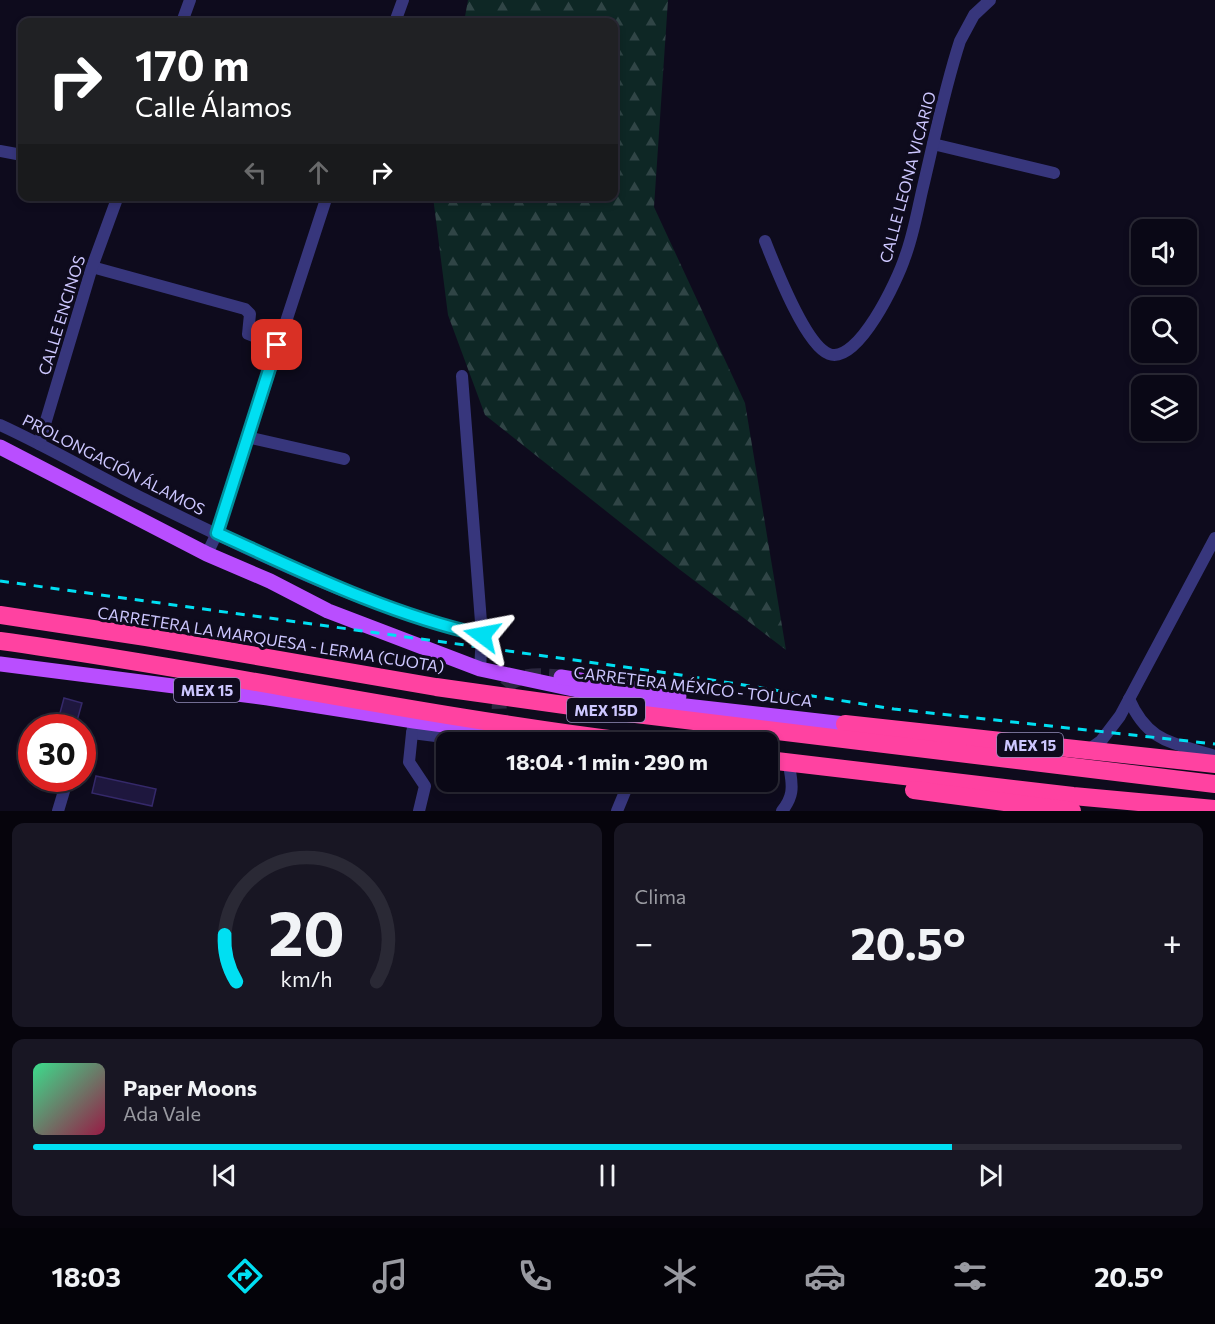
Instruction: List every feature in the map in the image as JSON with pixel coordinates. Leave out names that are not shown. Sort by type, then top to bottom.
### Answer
[{"type":"highway","name":"CARRETERA LA MARQUESA - LERMA (CUOTA)","points":[[0,615],[157,639],[436,687],[586,708],[1215,784]]},
{"type":"highway","name":"MEX 15D","points":[[0,641],[190,671],[394,707],[565,732]]},
{"type":"highway","name":"CARRETERA MÉXICO - TOLUCA","points":[[845,724],[1087,752],[1215,764]]},
{"type":"highway","points":[[778,767],[1215,809]]},
{"type":"highway","points":[[778,768],[1072,811]]},
{"type":"main road","name":"CARRETERA MÉXICO - TOLUCA","points":[[0,447],[207,554],[270,581],[328,611],[480,669],[615,698],[845,724]]},
{"type":"main road","name":"MEX 15","points":[[0,664],[268,698],[413,727],[466,732]]},
{"type":"main road","points":[[561,677],[756,705],[845,724]]},
{"type":"street","points":[[183,18],[190,0]]},
{"type":"street","points":[[397,18],[404,0]]},
{"type":"street","name":"CALLE LEONA VICARIO","points":[[765,241],[783,286],[809,333],[826,352],[844,355],[865,332],[896,280],[912,235],[960,41],[974,15],[990,0]]},
{"type":"street","points":[[933,144],[1054,173]]},
{"type":"street","points":[[0,151],[18,154]]},
{"type":"street","name":"CALLE ENCINOS","points":[[39,444],[92,267],[116,201]]},
{"type":"street","points":[[207,554],[217,533],[325,201]]},
{"type":"street","points":[[92,267],[245,309],[250,314],[248,334],[277,345]]},
{"type":"street","points":[[462,376],[482,635],[480,669]]},
{"type":"street","name":"PROLONGACIÓN ÁLAMOS","points":[[0,425],[141,497],[331,585],[414,618],[482,635]]},
{"type":"street","points":[[247,437],[344,459]]},
{"type":"street","points":[[1087,752],[1112,729],[1215,537]]},
{"type":"street","points":[[1129,699],[1142,724],[1160,738],[1215,756]]},
{"type":"street","points":[[419,811],[425,786],[409,762],[413,727],[436,732]]},
{"type":"street","points":[[782,811],[791,798],[793,790],[790,771]]},
{"type":"street","points":[[58,811],[64,792]]},
{"type":"street","points":[[617,811],[625,792]]},
{"type":"green space","points":[[468,0],[668,0],[654,207],[745,403],[786,650],[679,569],[485,415],[448,315],[434,201],[618,201],[618,18],[465,18]]},
{"type":"building","points":[[64,698],[82,703],[79,714],[60,714]]},
{"type":"building","points":[[96,776],[156,789],[152,806],[92,793],[96,792]]},
{"type":"tunnel","points":[[507,730],[499,709],[502,694],[511,683],[523,677],[561,677]]},
{"type":"railway","points":[[0,581],[668,673],[894,709],[1215,744]]},
{"type":"route","points":[[277,345],[217,533],[331,585],[414,618],[482,635]]}]
